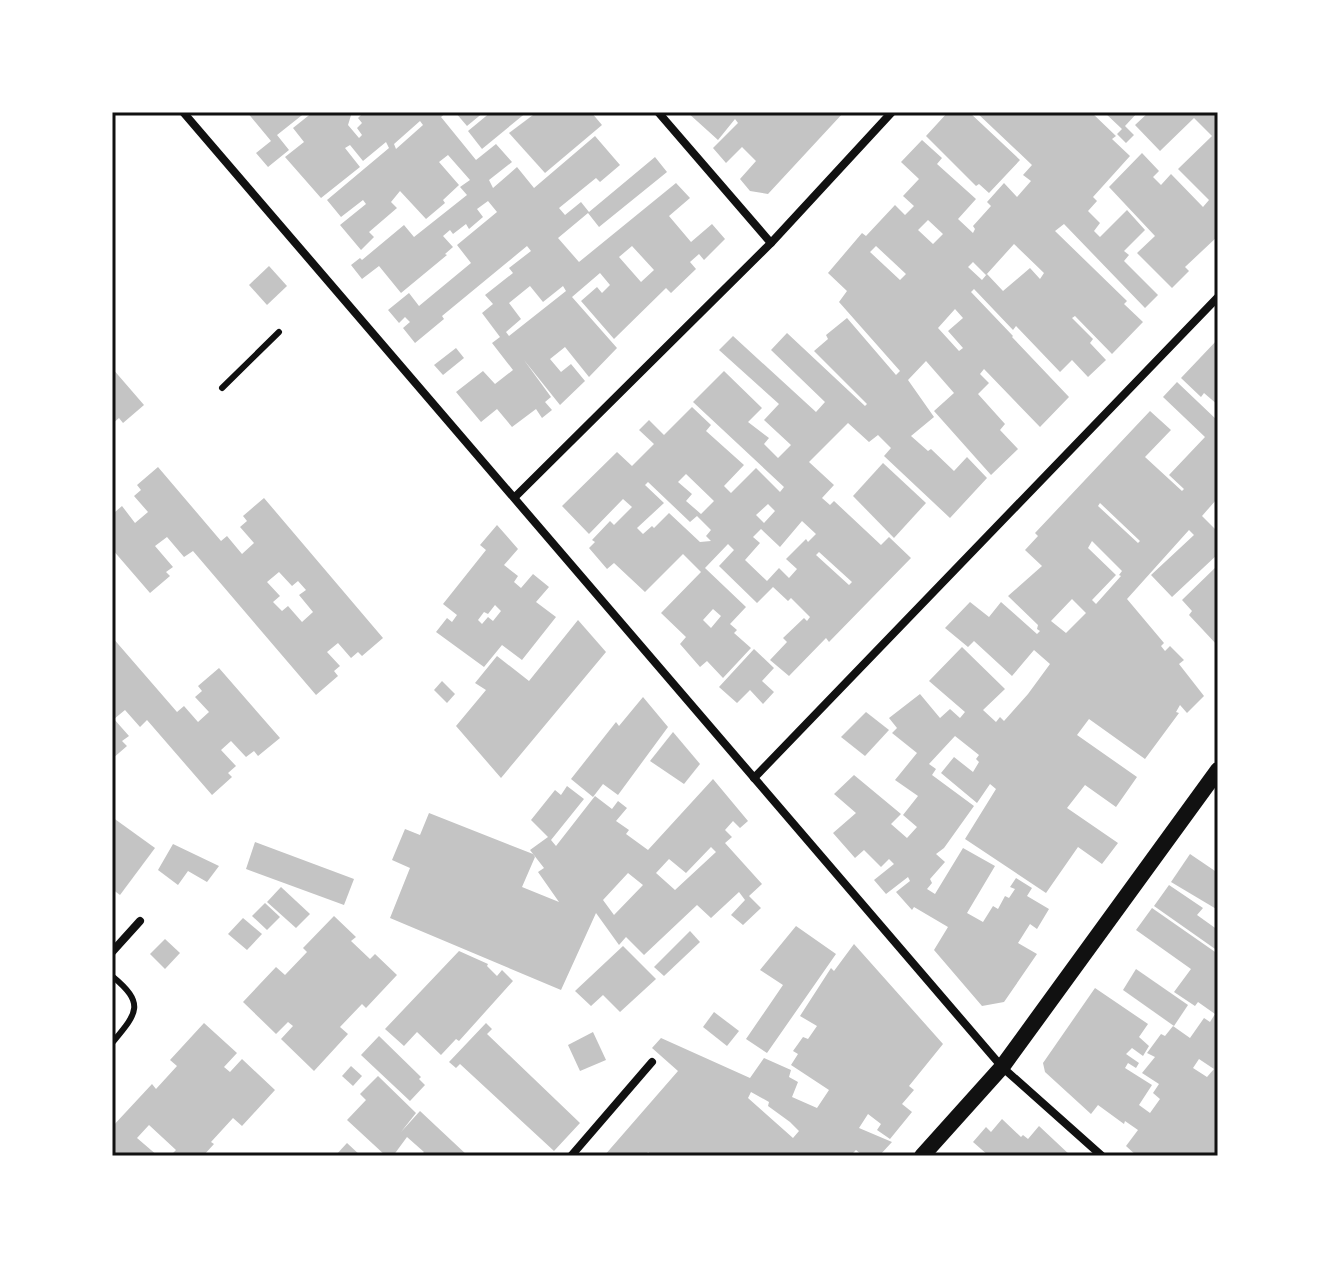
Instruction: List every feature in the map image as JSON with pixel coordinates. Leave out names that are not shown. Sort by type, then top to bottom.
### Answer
[{"type":"main road","points":[[922,1156],[1002,1067],[1218,770]]},
{"type":"street","points":[[183,112],[1002,1067],[1102,1156]]},
{"type":"street","points":[[658,112],[771,243]]},
{"type":"street","points":[[515,497],[771,243],[892,112]]},
{"type":"street","points":[[754,778],[1218,297]]},
{"type":"street","points":[[112,952],[140,921]]},
{"type":"street","points":[[571,1156],[652,1062]]},
{"type":"lane","points":[[222,388],[279,332]]},
{"type":"lane","points":[[112,976],[130,991],[135,1003],[135,1016],[112,1043]]},
{"type":"building","points":[[247,112],[306,112],[277,135],[289,150],[268,167],[256,153],[271,141]]},
{"type":"building","points":[[313,112],[352,112],[348,125],[359,138],[362,135],[357,128],[362,123],[358,118],[364,112],[447,112],[441,117],[476,160],[496,144],[512,162],[489,180],[493,188],[517,167],[534,188],[595,136],[620,165],[600,182],[596,178],[559,208],[565,215],[581,202],[589,212],[655,157],[667,172],[599,227],[588,213],[558,238],[579,262],[676,183],[690,198],[669,216],[691,242],[712,224],[725,239],[704,260],[699,254],[690,262],[696,269],[671,293],[666,288],[614,339],[581,301],[597,287],[602,293],[610,285],[600,273],[572,297],[617,348],[589,377],[565,347],[550,359],[561,372],[571,364],[585,381],[560,405],[524,360],[551,397],[545,402],[552,410],[542,418],[536,409],[512,427],[497,409],[481,422],[456,392],[483,371],[495,384],[513,370],[492,343],[500,337],[482,313],[493,304],[485,295],[513,273],[509,268],[531,251],[527,246],[442,316],[444,319],[415,343],[403,328],[410,322],[405,317],[399,323],[388,310],[409,293],[419,306],[471,263],[457,245],[497,212],[488,201],[477,209],[483,217],[469,229],[466,224],[453,234],[450,230],[443,236],[453,247],[447,255],[401,293],[379,266],[362,279],[351,265],[360,258],[362,260],[404,225],[414,237],[467,195],[460,187],[470,180],[448,155],[439,162],[459,185],[443,200],[445,203],[426,219],[400,191],[391,202],[397,208],[369,232],[374,237],[361,250],[340,225],[366,204],[363,200],[341,217],[327,200],[389,148],[386,142],[363,161],[350,145],[345,148],[360,167],[321,198],[285,157],[304,142],[293,128]],"holes":[[[420,121],[423,125],[396,149],[394,144]],[[632,246],[654,270],[641,282],[619,257]],[[530,286],[543,302],[563,286],[566,291],[509,336],[506,332],[521,319],[509,303]]]},
{"type":"building","points":[[455,112],[484,112],[467,126]]},
{"type":"building","points":[[491,112],[527,112],[482,149],[468,131]]},
{"type":"building","points":[[537,112],[591,112],[602,125],[545,173],[509,133]]},
{"type":"building","points":[[687,112],[844,112],[768,194],[750,191],[740,179],[756,161],[742,147],[726,163],[713,148],[738,123],[735,119],[718,140]]},
{"type":"building","points":[[948,112],[969,112],[1020,160],[989,193],[979,184],[976,186],[926,136]]},
{"type":"building","points":[[976,112],[1091,112],[1116,136],[1112,139],[1130,156],[1093,197],[1097,201],[1088,211],[1100,223],[1094,231],[1100,237],[1127,210],[1145,230],[1124,251],[1129,255],[1124,261],[1158,295],[1145,308],[1064,224],[1055,231],[1127,301],[1124,304],[1143,322],[1112,354],[1075,316],[1072,318],[1093,339],[1090,343],[1106,360],[1088,377],[1072,360],[1060,372],[1016,326],[1013,330],[974,289],[971,292],[1069,397],[1040,427],[984,369],[980,374],[989,383],[978,394],[1005,424],[1000,430],[1018,449],[991,475],[934,411],[954,393],[926,361],[908,380],[934,417],[911,436],[928,451],[931,449],[954,471],[967,457],[987,478],[950,518],[884,456],[891,448],[878,435],[869,442],[848,423],[809,462],[834,485],[822,498],[830,505],[834,501],[881,545],[889,537],[911,558],[829,642],[826,638],[789,676],[770,660],[787,642],[783,638],[804,618],[807,621],[810,617],[791,598],[788,601],[773,587],[757,603],[719,566],[734,550],[728,544],[705,568],[746,607],[730,624],[737,630],[734,633],[751,648],[723,678],[707,661],[700,667],[680,644],[686,637],[661,613],[701,572],[683,554],[645,592],[614,563],[607,569],[589,548],[595,542],[592,540],[610,521],[614,525],[632,507],[623,499],[589,534],[562,506],[617,452],[632,466],[654,444],[639,430],[649,420],[664,435],[692,407],[711,425],[706,431],[744,465],[724,486],[731,493],[756,468],[780,492],[784,487],[693,402],[724,371],[762,408],[748,422],[769,438],[764,444],[778,458],[791,445],[764,420],[779,404],[719,350],[733,336],[816,412],[825,402],[771,350],[787,333],[865,406],[867,404],[814,351],[828,339],[826,335],[847,318],[896,375],[900,371],[839,302],[847,291],[828,273],[862,233],[866,236],[895,205],[905,215],[914,206],[903,196],[919,179],[901,162],[922,140],[942,158],[937,164],[976,199],[958,219],[973,233],[973,226],[991,206],[987,202],[1004,183],[1017,197],[1031,181],[1023,175],[1032,165]],"holes":[[[928,220],[943,234],[933,244],[918,230]],[[1014,244],[1044,273],[1040,279],[1030,268],[1003,291],[987,274],[982,280],[968,267],[973,262],[986,275]],[[876,246],[906,274],[900,280],[870,252]],[[955,309],[963,318],[948,331],[963,348],[959,351],[938,328]],[[686,474],[714,501],[701,514],[686,501],[692,494],[678,482]],[[648,482],[690,522],[697,516],[711,530],[706,536],[711,541],[700,542],[669,513],[643,534],[637,528],[664,503],[645,485]],[[768,504],[775,511],[764,523],[756,515]],[[802,521],[816,534],[808,542],[806,539],[786,559],[797,569],[789,578],[779,568],[767,581],[745,560],[760,543],[753,537],[761,529],[780,547]],[[819,552],[852,582],[849,585],[816,555]],[[713,609],[721,616],[711,628],[703,620]]]},
{"type":"building","points":[[1104,112],[1138,112],[1125,126],[1134,135],[1126,143],[1117,134],[1122,129]]},
{"type":"building","points":[[1149,112],[1218,112],[1218,236],[1185,267],[1189,271],[1172,288],[1137,253],[1155,236],[1109,187],[1142,153],[1159,171],[1153,177],[1161,185],[1171,174],[1203,207],[1209,200],[1178,169],[1212,136],[1194,118],[1160,151],[1135,125]]},
{"type":"building","points":[[269,266],[287,286],[267,305],[249,285]]},
{"type":"building","points":[[1218,339],[1218,405],[1204,393],[1201,397],[1181,378]]},
{"type":"building","points":[[456,348],[464,358],[443,375],[434,365]]},
{"type":"building","points":[[112,368],[144,405],[123,423],[119,418],[112,424]]},
{"type":"building","points":[[1177,382],[1218,421],[1218,502],[1216,500],[1202,516],[1218,532],[1218,554],[1172,597],[1151,575],[1194,535],[1189,530],[1127,599],[1164,643],[1161,646],[1165,651],[1170,646],[1184,660],[1179,664],[1204,696],[1187,713],[1180,705],[1176,712],[1179,713],[1145,759],[1089,719],[1077,735],[1137,777],[1116,807],[1085,785],[1067,808],[1118,843],[1102,864],[1078,847],[1046,893],[965,839],[996,789],[990,784],[977,803],[941,773],[954,757],[973,772],[979,755],[955,736],[929,764],[936,769],[932,775],[974,806],[944,848],[936,854],[945,862],[930,879],[932,883],[927,889],[935,894],[963,848],[995,866],[967,913],[983,922],[993,906],[998,909],[1005,896],[1009,898],[1015,889],[1010,887],[1016,878],[1032,888],[1027,896],[1049,909],[1037,929],[1030,924],[1018,943],[1037,954],[1004,1002],[982,1006],[934,950],[948,927],[914,907],[912,910],[896,892],[910,881],[908,877],[886,894],[874,880],[894,864],[889,859],[881,867],[864,850],[855,858],[833,833],[856,813],[834,794],[854,775],[901,814],[891,824],[907,838],[917,827],[903,815],[918,796],[895,780],[917,753],[892,733],[897,728],[889,718],[920,694],[940,718],[950,709],[960,718],[965,712],[929,681],[962,647],[1005,689],[983,710],[996,722],[1000,717],[1004,721],[1028,694],[1050,664],[1034,650],[1012,676],[974,641],[968,647],[945,628],[970,602],[989,617],[1001,602],[1037,634],[1040,631],[1038,625],[1008,596],[1042,566],[1025,550],[1038,536],[1035,533],[1150,411],[1171,430],[1145,457],[1182,491],[1184,489],[1169,475],[1205,437],[1163,397]],"holes":[[[1100,503],[1140,541],[1138,543],[1098,506]],[[1092,541],[1122,571],[1096,604],[1092,600],[1116,575],[1088,548]],[[1072,599],[1086,613],[1066,633],[1051,621]]]},
{"type":"building","points":[[883,463],[926,503],[894,538],[853,496]]},
{"type":"building","points":[[158,467],[221,541],[227,536],[242,554],[254,543],[240,527],[247,521],[243,516],[264,498],[383,638],[362,656],[358,652],[351,658],[338,643],[327,652],[340,666],[334,671],[338,676],[316,695],[193,551],[184,557],[167,537],[155,546],[173,567],[166,572],[170,576],[150,593],[112,549],[112,509],[115,512],[122,506],[135,523],[148,512],[134,496],[141,490],[137,485]],"holes":[[[279,572],[292,586],[298,581],[306,590],[299,595],[313,612],[302,622],[288,606],[282,611],[273,602],[280,596],[267,582]]]},
{"type":"building","points":[[497,525],[518,549],[504,565],[518,576],[514,582],[521,588],[533,574],[549,587],[536,602],[556,617],[522,660],[502,645],[484,667],[436,632],[447,618],[452,622],[457,615],[443,604],[486,550],[480,545]],"holes":[[[495,605],[501,611],[493,621],[488,617],[482,624],[478,620]]]},
{"type":"building","points":[[1218,565],[1218,646],[1189,615],[1192,611],[1182,600]]},
{"type":"building","points":[[578,620],[606,652],[501,778],[456,726],[486,690],[475,683],[497,656],[529,681]]},
{"type":"building","points":[[112,637],[177,712],[184,706],[198,722],[209,712],[195,697],[202,691],[198,686],[219,668],[280,738],[258,756],[254,751],[246,757],[231,741],[221,750],[236,766],[228,773],[232,777],[212,795],[147,720],[140,727],[125,710],[114,719],[129,736],[122,741],[127,746],[112,759]]},
{"type":"building","points":[[754,649],[774,668],[762,681],[774,692],[763,704],[750,690],[737,703],[719,687]]},
{"type":"building","points":[[442,681],[455,694],[447,703],[434,690]]},
{"type":"building","points":[[643,697],[668,727],[618,795],[603,784],[593,797],[571,779],[616,722],[619,726]]},
{"type":"building","points":[[866,712],[889,730],[865,756],[841,737]]},
{"type":"building","points":[[673,732],[700,764],[684,784],[650,761]]},
{"type":"building","points":[[713,779],[748,821],[740,828],[733,821],[725,830],[732,837],[725,843],[762,884],[749,896],[761,908],[743,925],[731,915],[745,900],[739,892],[711,918],[697,905],[644,955],[626,937],[619,945],[596,913],[561,990],[390,918],[410,868],[392,860],[405,829],[420,835],[429,813],[533,854],[535,857],[522,887],[559,902],[538,872],[544,868],[530,850],[548,837],[531,820],[555,790],[561,795],[567,786],[584,799],[551,840],[556,846],[595,796],[612,809],[618,801],[627,808],[616,821],[629,830],[626,834],[648,850]],"holes":[[[711,847],[716,852],[675,890],[656,873],[669,859],[686,873]],[[628,873],[643,885],[614,915],[603,900]]]},
{"type":"building","points":[[112,817],[155,848],[120,895],[112,889]]},
{"type":"building","points":[[255,842],[354,879],[344,905],[246,869]]},
{"type":"building","points":[[173,844],[219,866],[207,882],[188,871],[178,885],[158,870]]},
{"type":"building","points":[[1190,854],[1218,873],[1218,910],[1171,882]]},
{"type":"building","points":[[1169,885],[1203,908],[1197,915],[1218,930],[1218,951],[1154,906]]},
{"type":"building","points":[[281,887],[310,914],[296,928],[267,902]]},
{"type":"building","points":[[265,903],[280,917],[267,930],[252,916]]},
{"type":"building","points":[[1152,908],[1218,954],[1218,982],[1215,986],[1218,988],[1218,1156],[1137,1156],[1126,1146],[1138,1130],[1098,1105],[1091,1114],[1045,1072],[1043,1063],[1095,988],[1148,1024],[1139,1037],[1149,1046],[1143,1056],[1132,1048],[1126,1054],[1139,1063],[1136,1068],[1128,1063],[1125,1068],[1152,1085],[1139,1105],[1150,1113],[1160,1099],[1153,1093],[1159,1084],[1142,1073],[1155,1057],[1147,1053],[1161,1034],[1165,1036],[1173,1026],[1190,1038],[1204,1018],[1210,1022],[1215,1014],[1198,1002],[1195,1006],[1174,992],[1191,969],[1136,930]],"holes":[[[1199,1059],[1214,1069],[1207,1077],[1193,1068]]]},
{"type":"building","points":[[334,916],[356,937],[351,941],[370,959],[375,954],[397,975],[366,1008],[362,1004],[340,1027],[348,1034],[314,1071],[281,1039],[293,1026],[288,1022],[276,1034],[243,1002],[276,967],[285,975],[307,952],[303,948]]},
{"type":"building","points":[[243,918],[262,934],[247,950],[228,934]]},
{"type":"building","points":[[796,926],[836,954],[767,1053],[746,1039],[783,985],[760,970]]},
{"type":"building","points":[[690,931],[700,942],[664,976],[654,967]]},
{"type":"building","points":[[165,939],[180,953],[165,969],[150,954]]},
{"type":"building","points":[[854,944],[943,1044],[909,1086],[914,1090],[902,1104],[912,1112],[890,1139],[877,1130],[881,1124],[868,1114],[859,1128],[892,1142],[879,1156],[863,1156],[856,1150],[850,1156],[653,1156],[648,1152],[645,1156],[604,1156],[678,1071],[652,1048],[661,1038],[750,1078],[764,1058],[791,1070],[789,1077],[798,1082],[792,1097],[817,1108],[829,1090],[791,1065],[798,1054],[793,1051],[803,1037],[808,1039],[817,1026],[800,1016],[831,968],[834,971]],"holes":[[[751,1092],[769,1102],[768,1106],[799,1131],[793,1138],[748,1098]]]},
{"type":"building","points":[[623,946],[656,979],[620,1012],[603,995],[591,1006],[575,991]]},
{"type":"building","points":[[459,951],[488,964],[497,976],[502,970],[513,981],[459,1041],[456,1039],[441,1055],[417,1032],[404,1046],[385,1029]]},
{"type":"building","points":[[1136,969],[1188,1005],[1174,1026],[1123,990]]},
{"type":"building","points":[[714,1012],[739,1031],[727,1046],[703,1027]]},
{"type":"building","points":[[204,1023],[237,1053],[224,1067],[230,1072],[242,1059],[275,1090],[242,1126],[233,1118],[203,1156],[170,1156],[176,1150],[149,1125],[137,1138],[158,1156],[112,1156],[112,1127],[152,1084],[156,1089],[177,1066],[170,1060]]},
{"type":"building","points":[[486,1023],[492,1029],[487,1034],[580,1123],[554,1151],[460,1064],[456,1068],[449,1062]]},
{"type":"building","points":[[593,1032],[606,1060],[580,1071],[568,1045]]},
{"type":"building","points":[[379,1036],[421,1077],[419,1079],[425,1085],[410,1101],[361,1055]]},
{"type":"building","points":[[351,1066],[362,1076],[353,1086],[342,1076]]},
{"type":"building","points":[[378,1076],[416,1113],[401,1132],[420,1111],[468,1156],[420,1156],[424,1152],[407,1137],[393,1156],[386,1156],[347,1120],[366,1100],[360,1094]]},
{"type":"building","points":[[1002,1119],[1021,1137],[1023,1135],[1028,1139],[1039,1126],[1071,1156],[989,1156],[973,1142],[986,1127],[991,1132]]},
{"type":"building","points":[[347,1143],[361,1156],[335,1156]]}]
